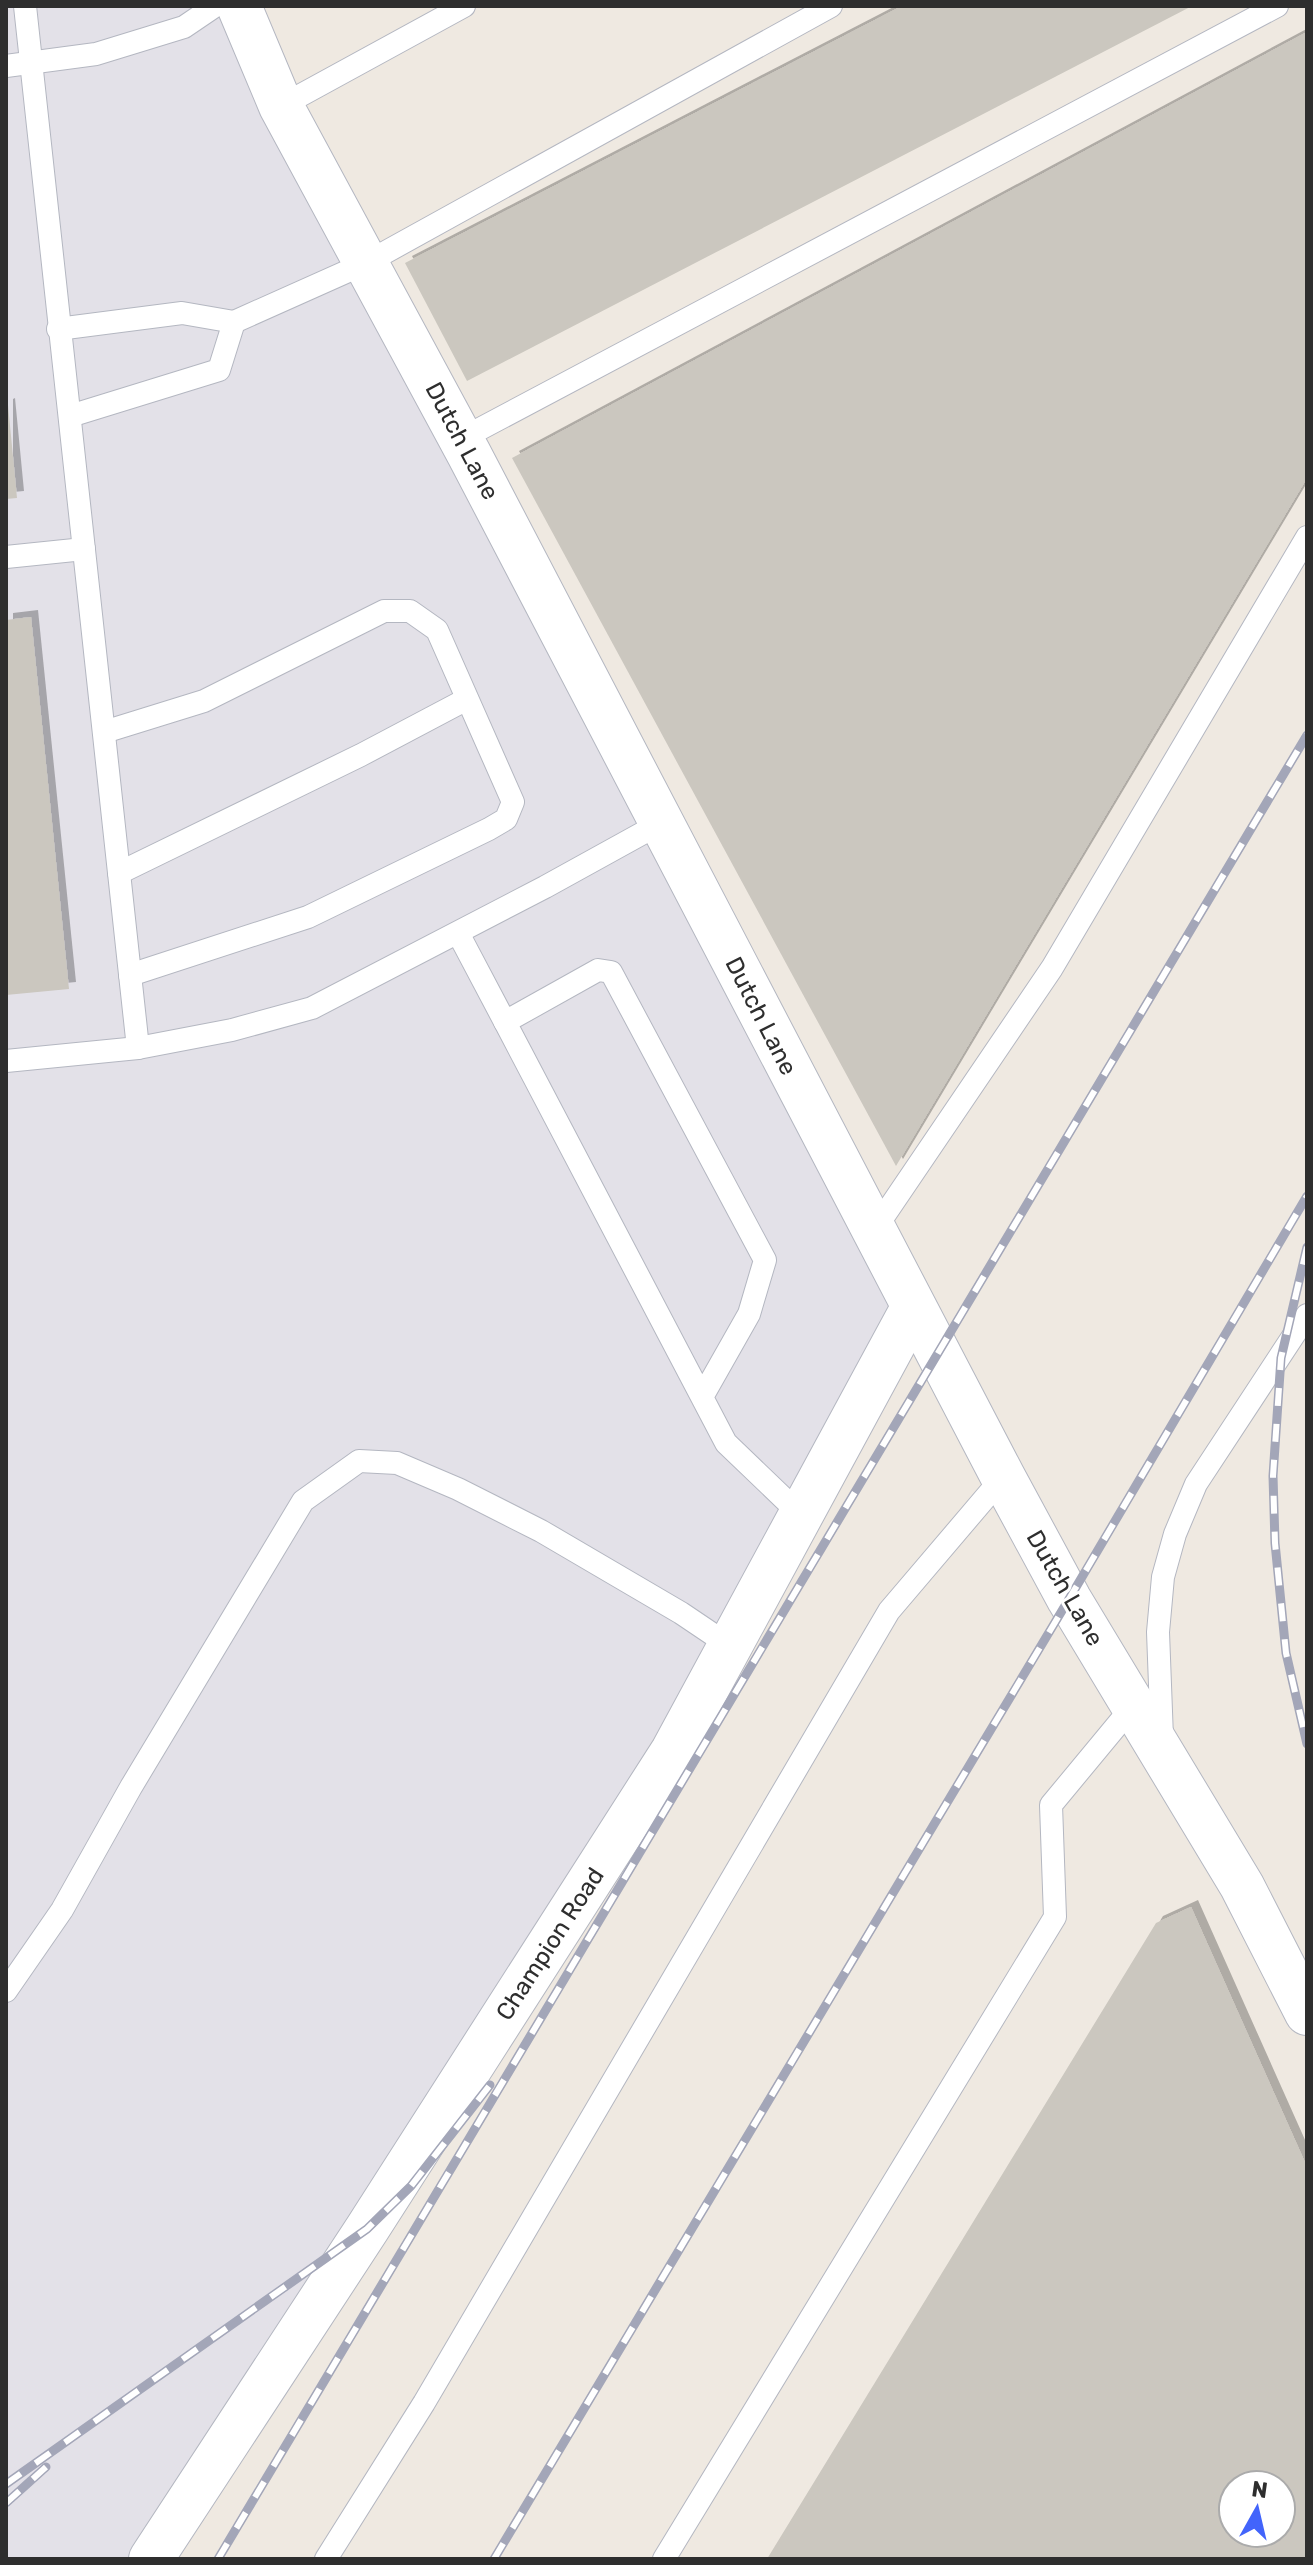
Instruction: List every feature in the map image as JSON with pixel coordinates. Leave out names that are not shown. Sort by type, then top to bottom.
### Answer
[{"type":"street","name":"Dutch Lane","points":[[239,6],[281,106],[461,439],[913,1308],[1069,1599],[1242,1886],[1307,2013]]},
{"type":"street","name":"Champion Road","points":[[151,2559],[673,1751],[913,1308]]},
{"type":"lane","points":[[25,6],[138,1048]]},
{"type":"lane","points":[[6,66],[96,54],[184,27],[215,6]]},
{"type":"lane","points":[[281,106],[464,6]]},
{"type":"lane","points":[[58,329],[182,313],[234,322],[366,263],[831,6]]},
{"type":"lane","points":[[461,439],[1277,6]]},
{"type":"lane","points":[[70,416],[219,370],[234,322]]},
{"type":"lane","points":[[873,1232],[1052,968],[1307,537]]},
{"type":"lane","points":[[6,557],[84,549]]},
{"type":"lane","points":[[104,732],[204,701],[384,611],[410,611],[437,630],[513,802],[506,819],[308,917],[130,975]]},
{"type":"lane","points":[[119,873],[361,755],[467,699]]},
{"type":"lane","points":[[6,1061],[138,1048],[232,1030],[312,1008],[661,823]]},
{"type":"lane","points":[[458,933],[726,1443],[801,1515]]},
{"type":"lane","points":[[505,1022],[598,970],[611,972],[765,1260],[749,1314],[702,1397]]},
{"type":"lane","points":[[1163,1756],[1158,1632],[1163,1577],[1175,1534],[1196,1484],[1307,1315]]},
{"type":"lane","points":[[6,1991],[62,1910],[131,1787],[303,1501],[359,1461],[397,1463],[458,1489],[541,1531],[681,1613],[730,1646]]},
{"type":"lane","points":[[326,2559],[424,2403],[889,1611],[1003,1477]]},
{"type":"lane","points":[[664,2559],[1055,1917],[1051,1805],[1133,1706]]},
{"type":"shaded area","points":[[6,6],[231,6],[913,1308],[159,2559],[6,2559]]},
{"type":"building","points":[[902,6],[1192,6],[467,381],[405,263]]},
{"type":"building","points":[[1307,32],[1307,478],[896,1166],[512,458]]},
{"type":"building","points":[[6,406],[17,498],[6,499]]},
{"type":"building","points":[[31,617],[69,989],[6,995],[6,620]]},
{"type":"building","points":[[1191,1907],[1307,2167],[1307,2559],[767,2559],[1156,1923]]},
{"type":"railway","points":[[218,2559],[1307,735]]},
{"type":"railway","points":[[494,2559],[1307,1196]]},
{"type":"railway","points":[[1307,1247],[1281,1358],[1273,1476],[1275,1543],[1286,1653],[1307,1744]]},
{"type":"railway","points":[[6,2484],[367,2229],[411,2186],[490,2085]]},
{"type":"railway","points":[[6,2503],[46,2467]]}]
